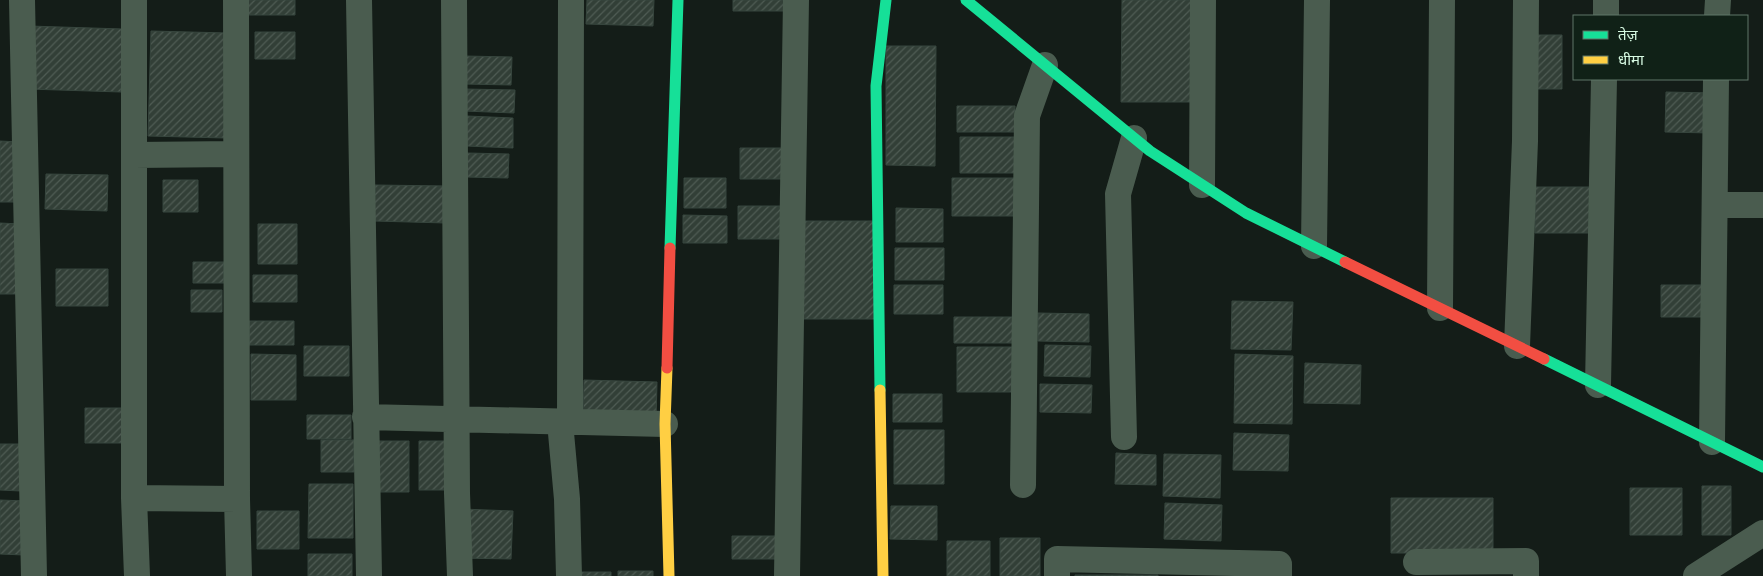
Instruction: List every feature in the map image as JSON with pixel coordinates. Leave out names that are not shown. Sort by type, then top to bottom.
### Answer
[{"type":"street","points":[[22,0],[34,576]]},
{"type":"street","points":[[134,0],[134,498],[137,576]]},
{"type":"street","points":[[236,0],[237,499],[239,576]]},
{"type":"street","points":[[359,0],[369,576]]},
{"type":"street","points":[[454,0],[460,576]]},
{"type":"street","points":[[569,576],[566,422],[571,0]]},
{"type":"street","points":[[669,576],[665,424],[678,0]]},
{"type":"street","points":[[788,576],[796,0]]},
{"type":"street","points":[[883,576],[876,86],[886,0]]},
{"type":"street","points":[[966,0],[1150,151],[1246,212],[1763,467]]},
{"type":"street","points":[[1202,185],[1203,0]]},
{"type":"street","points":[[1314,246],[1317,0]]},
{"type":"street","points":[[1440,308],[1442,0]]},
{"type":"street","points":[[1518,346],[1525,141],[1526,0]]},
{"type":"street","points":[[1606,0],[1606,15]]},
{"type":"street","points":[[1717,15],[1718,0]]},
{"type":"street","points":[[1023,485],[1027,116],[1045,65]]},
{"type":"street","points":[[1598,385],[1604,80]]},
{"type":"street","points":[[1712,442],[1716,80]]},
{"type":"street","points":[[1124,437],[1118,194],[1134,138]]},
{"type":"street","points":[[134,155],[236,154]]},
{"type":"street","points":[[1715,205],[1763,205]]},
{"type":"street","points":[[365,418],[665,424]]},
{"type":"street","points":[[134,498],[237,499]]},
{"type":"street","points":[[1696,576],[1763,533]]},
{"type":"street","points":[[1057,576],[1057,559],[1279,564],[1279,576]]},
{"type":"street","points":[[1416,562],[1526,561],[1526,576]]},
{"type":"building","points":[[244,0],[295,0],[295,15],[244,15]]},
{"type":"building","points":[[587,0],[654,0],[653,26],[586,24]]},
{"type":"building","points":[[733,0],[786,0],[786,11],[733,11]]},
{"type":"building","points":[[1122,0],[1196,0],[1196,102],[1121,102]]},
{"type":"building","points":[[29,26],[123,29],[121,92],[28,89]]},
{"type":"building","points":[[151,31],[228,33],[225,138],[148,136]]},
{"type":"building","points":[[255,32],[295,32],[295,59],[255,59]]},
{"type":"building","points":[[1534,35],[1562,35],[1562,89],[1534,89]]},
{"type":"building","points":[[886,46],[936,46],[935,166],[886,165]]},
{"type":"building","points":[[465,56],[512,57],[511,85],[464,84]]},
{"type":"building","points":[[465,89],[515,90],[514,113],[464,111]]},
{"type":"building","points":[[1666,92],[1713,93],[1711,133],[1665,132]]},
{"type":"building","points":[[957,106],[1015,106],[1015,132],[957,132]]},
{"type":"building","points":[[467,116],[513,118],[513,148],[466,146]]},
{"type":"building","points":[[960,137],[1015,137],[1015,173],[960,173]]},
{"type":"building","points":[[0,141],[19,142],[18,202],[0,202]]},
{"type":"building","points":[[740,148],[782,148],[782,179],[740,179]]},
{"type":"building","points":[[467,153],[509,154],[508,178],[466,177]]},
{"type":"building","points":[[46,174],[108,175],[107,211],[45,209]]},
{"type":"building","points":[[684,178],[726,178],[726,208],[684,208]]},
{"type":"building","points":[[952,178],[1015,178],[1015,216],[952,216]]},
{"type":"building","points":[[163,180],[198,180],[198,212],[163,212]]},
{"type":"building","points":[[375,185],[447,186],[446,223],[374,221]]},
{"type":"building","points":[[1535,187],[1594,187],[1593,233],[1535,233]]},
{"type":"building","points":[[738,206],[786,206],[786,239],[738,239]]},
{"type":"building","points":[[896,208],[943,209],[943,242],[896,242]]},
{"type":"building","points":[[683,215],[727,216],[727,243],[683,243]]},
{"type":"building","points":[[800,221],[876,221],[876,319],[800,319]]},
{"type":"building","points":[[0,223],[20,224],[18,294],[0,294]]},
{"type":"building","points":[[258,224],[297,224],[297,264],[258,264]]},
{"type":"building","points":[[895,248],[944,248],[944,280],[895,280]]},
{"type":"building","points":[[193,262],[224,262],[224,283],[193,283]]},
{"type":"building","points":[[56,269],[108,269],[108,306],[56,306]]},
{"type":"building","points":[[253,275],[297,275],[297,302],[253,302]]},
{"type":"building","points":[[894,285],[943,285],[943,314],[894,314]]},
{"type":"building","points":[[1661,285],[1707,285],[1707,317],[1661,317]]},
{"type":"building","points":[[191,290],[222,290],[222,312],[191,312]]},
{"type":"building","points":[[1232,301],[1293,302],[1291,350],[1231,349]]},
{"type":"building","points":[[1038,313],[1089,314],[1089,342],[1038,341]]},
{"type":"building","points":[[954,317],[1015,317],[1015,343],[954,343]]},
{"type":"building","points":[[249,321],[294,321],[294,345],[249,345]]},
{"type":"building","points":[[1045,345],[1091,346],[1090,377],[1044,376]]},
{"type":"building","points":[[304,346],[349,346],[349,376],[304,376]]},
{"type":"building","points":[[957,347],[1015,347],[1015,392],[957,392]]},
{"type":"building","points":[[251,354],[296,355],[296,400],[251,400]]},
{"type":"building","points":[[1235,354],[1293,356],[1292,424],[1234,423]]},
{"type":"building","points":[[1305,363],[1361,365],[1360,404],[1304,403]]},
{"type":"building","points":[[584,380],[657,382],[656,420],[583,417]]},
{"type":"building","points":[[1040,384],[1092,385],[1091,413],[1040,412]]},
{"type":"building","points":[[893,394],[942,394],[942,422],[893,422]]},
{"type":"building","points":[[85,408],[122,408],[122,443],[85,443]]},
{"type":"building","points":[[307,415],[351,415],[351,439],[307,439]]},
{"type":"building","points":[[894,430],[944,430],[944,484],[894,484]]},
{"type":"building","points":[[1234,433],[1289,435],[1288,471],[1233,470]]},
{"type":"building","points":[[321,440],[354,440],[354,472],[321,472]]},
{"type":"building","points":[[372,441],[409,441],[409,492],[372,492]]},
{"type":"building","points":[[419,441],[448,441],[448,490],[419,490]]},
{"type":"building","points":[[0,444],[22,444],[21,491],[0,490]]},
{"type":"building","points":[[1116,453],[1156,455],[1156,485],[1115,484]]},
{"type":"building","points":[[1164,454],[1221,455],[1220,498],[1163,496]]},
{"type":"building","points":[[309,484],[353,484],[353,538],[308,538]]},
{"type":"building","points":[[1702,486],[1731,486],[1731,535],[1702,535]]},
{"type":"building","points":[[1630,488],[1682,488],[1682,535],[1630,535]]},
{"type":"building","points":[[1391,498],[1493,498],[1493,553],[1391,553]]},
{"type":"building","points":[[0,500],[26,501],[24,555],[0,554]]},
{"type":"building","points":[[1165,503],[1222,505],[1221,541],[1164,539]]},
{"type":"building","points":[[891,506],[937,506],[937,540],[890,539]]},
{"type":"building","points":[[462,509],[513,511],[511,559],[460,558]]},
{"type":"building","points":[[257,511],[299,511],[299,549],[257,549]]},
{"type":"building","points":[[732,536],[778,536],[778,559],[732,559]]},
{"type":"building","points":[[1000,538],[1040,538],[1040,576],[1000,576]]},
{"type":"building","points":[[947,541],[990,541],[990,576],[947,576]]},
{"type":"building","points":[[308,554],[352,554],[352,576],[308,576]]},
{"type":"building","points":[[618,571],[653,571],[653,576],[618,576]]},
{"type":"building","points":[[573,572],[611,572],[611,576],[573,576]]},
{"type":"building","points":[[1158,575],[1158,576],[1075,576]]},
{"type":"traffic: fast","points":[[670,248],[678,0]]},
{"type":"traffic: fast","points":[[880,390],[876,86],[886,0]]},
{"type":"traffic: fast","points":[[966,0],[1150,151],[1246,213],[1345,262]]},
{"type":"traffic: fast","points":[[1544,359],[1763,467]]},
{"type":"traffic: slow","points":[[667,368],[665,424],[669,576]]},
{"type":"traffic: slow","points":[[880,390],[883,576]]},
{"type":"traffic: jam","points":[[667,368],[670,248]]},
{"type":"traffic: jam","points":[[1345,262],[1544,359]]}]
